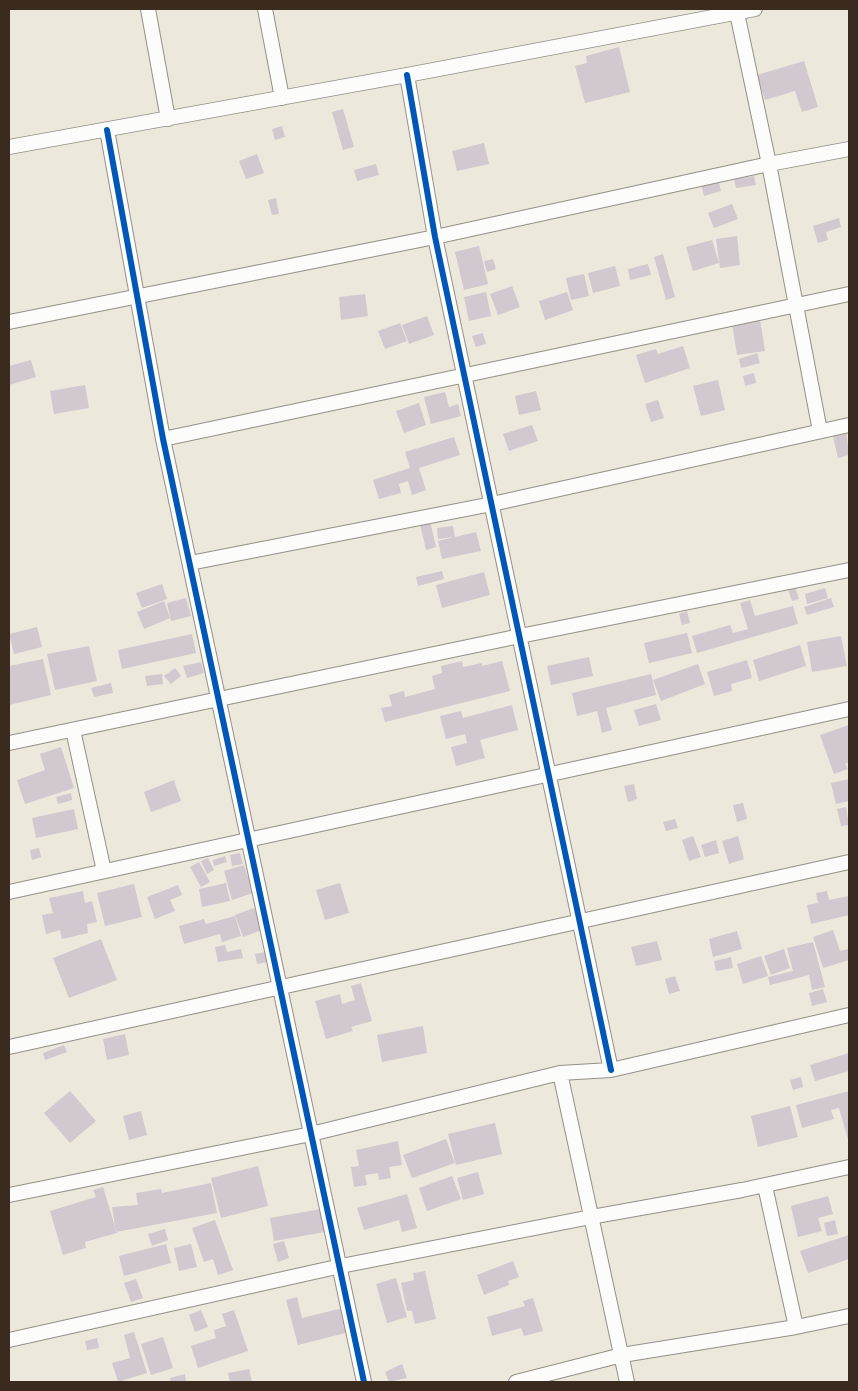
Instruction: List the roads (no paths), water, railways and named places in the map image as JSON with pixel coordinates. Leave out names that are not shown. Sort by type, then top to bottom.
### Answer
[{"type":"street","points":[[148,9],[168,119]]},
{"type":"street","points":[[265,9],[282,98]]},
{"type":"street","points":[[9,147],[407,76],[755,9]]},
{"type":"street","points":[[737,13],[769,164],[820,431]]},
{"type":"street","points":[[407,76],[435,237],[611,1070]]},
{"type":"street","points":[[107,130],[164,439],[311,1134],[341,1266],[364,1382]]},
{"type":"street","points":[[9,322],[435,237],[769,164],[849,149]]},
{"type":"street","points":[[164,439],[849,294]]},
{"type":"street","points":[[190,563],[492,504],[849,424]]},
{"type":"street","points":[[9,743],[520,636],[849,570]]},
{"type":"street","points":[[9,892],[248,838],[550,775],[849,709]]},
{"type":"street","points":[[74,730],[104,870]]},
{"type":"street","points":[[9,1047],[849,862]]},
{"type":"street","points":[[9,1195],[311,1134],[560,1073],[611,1070],[849,1015]]},
{"type":"street","points":[[560,1073],[627,1382]]},
{"type":"street","points":[[9,1340],[341,1266],[591,1217],[765,1186],[849,1167]]},
{"type":"street","points":[[765,1186],[796,1327]]},
{"type":"street","points":[[516,1382],[622,1355],[796,1327],[849,1316]]}]
